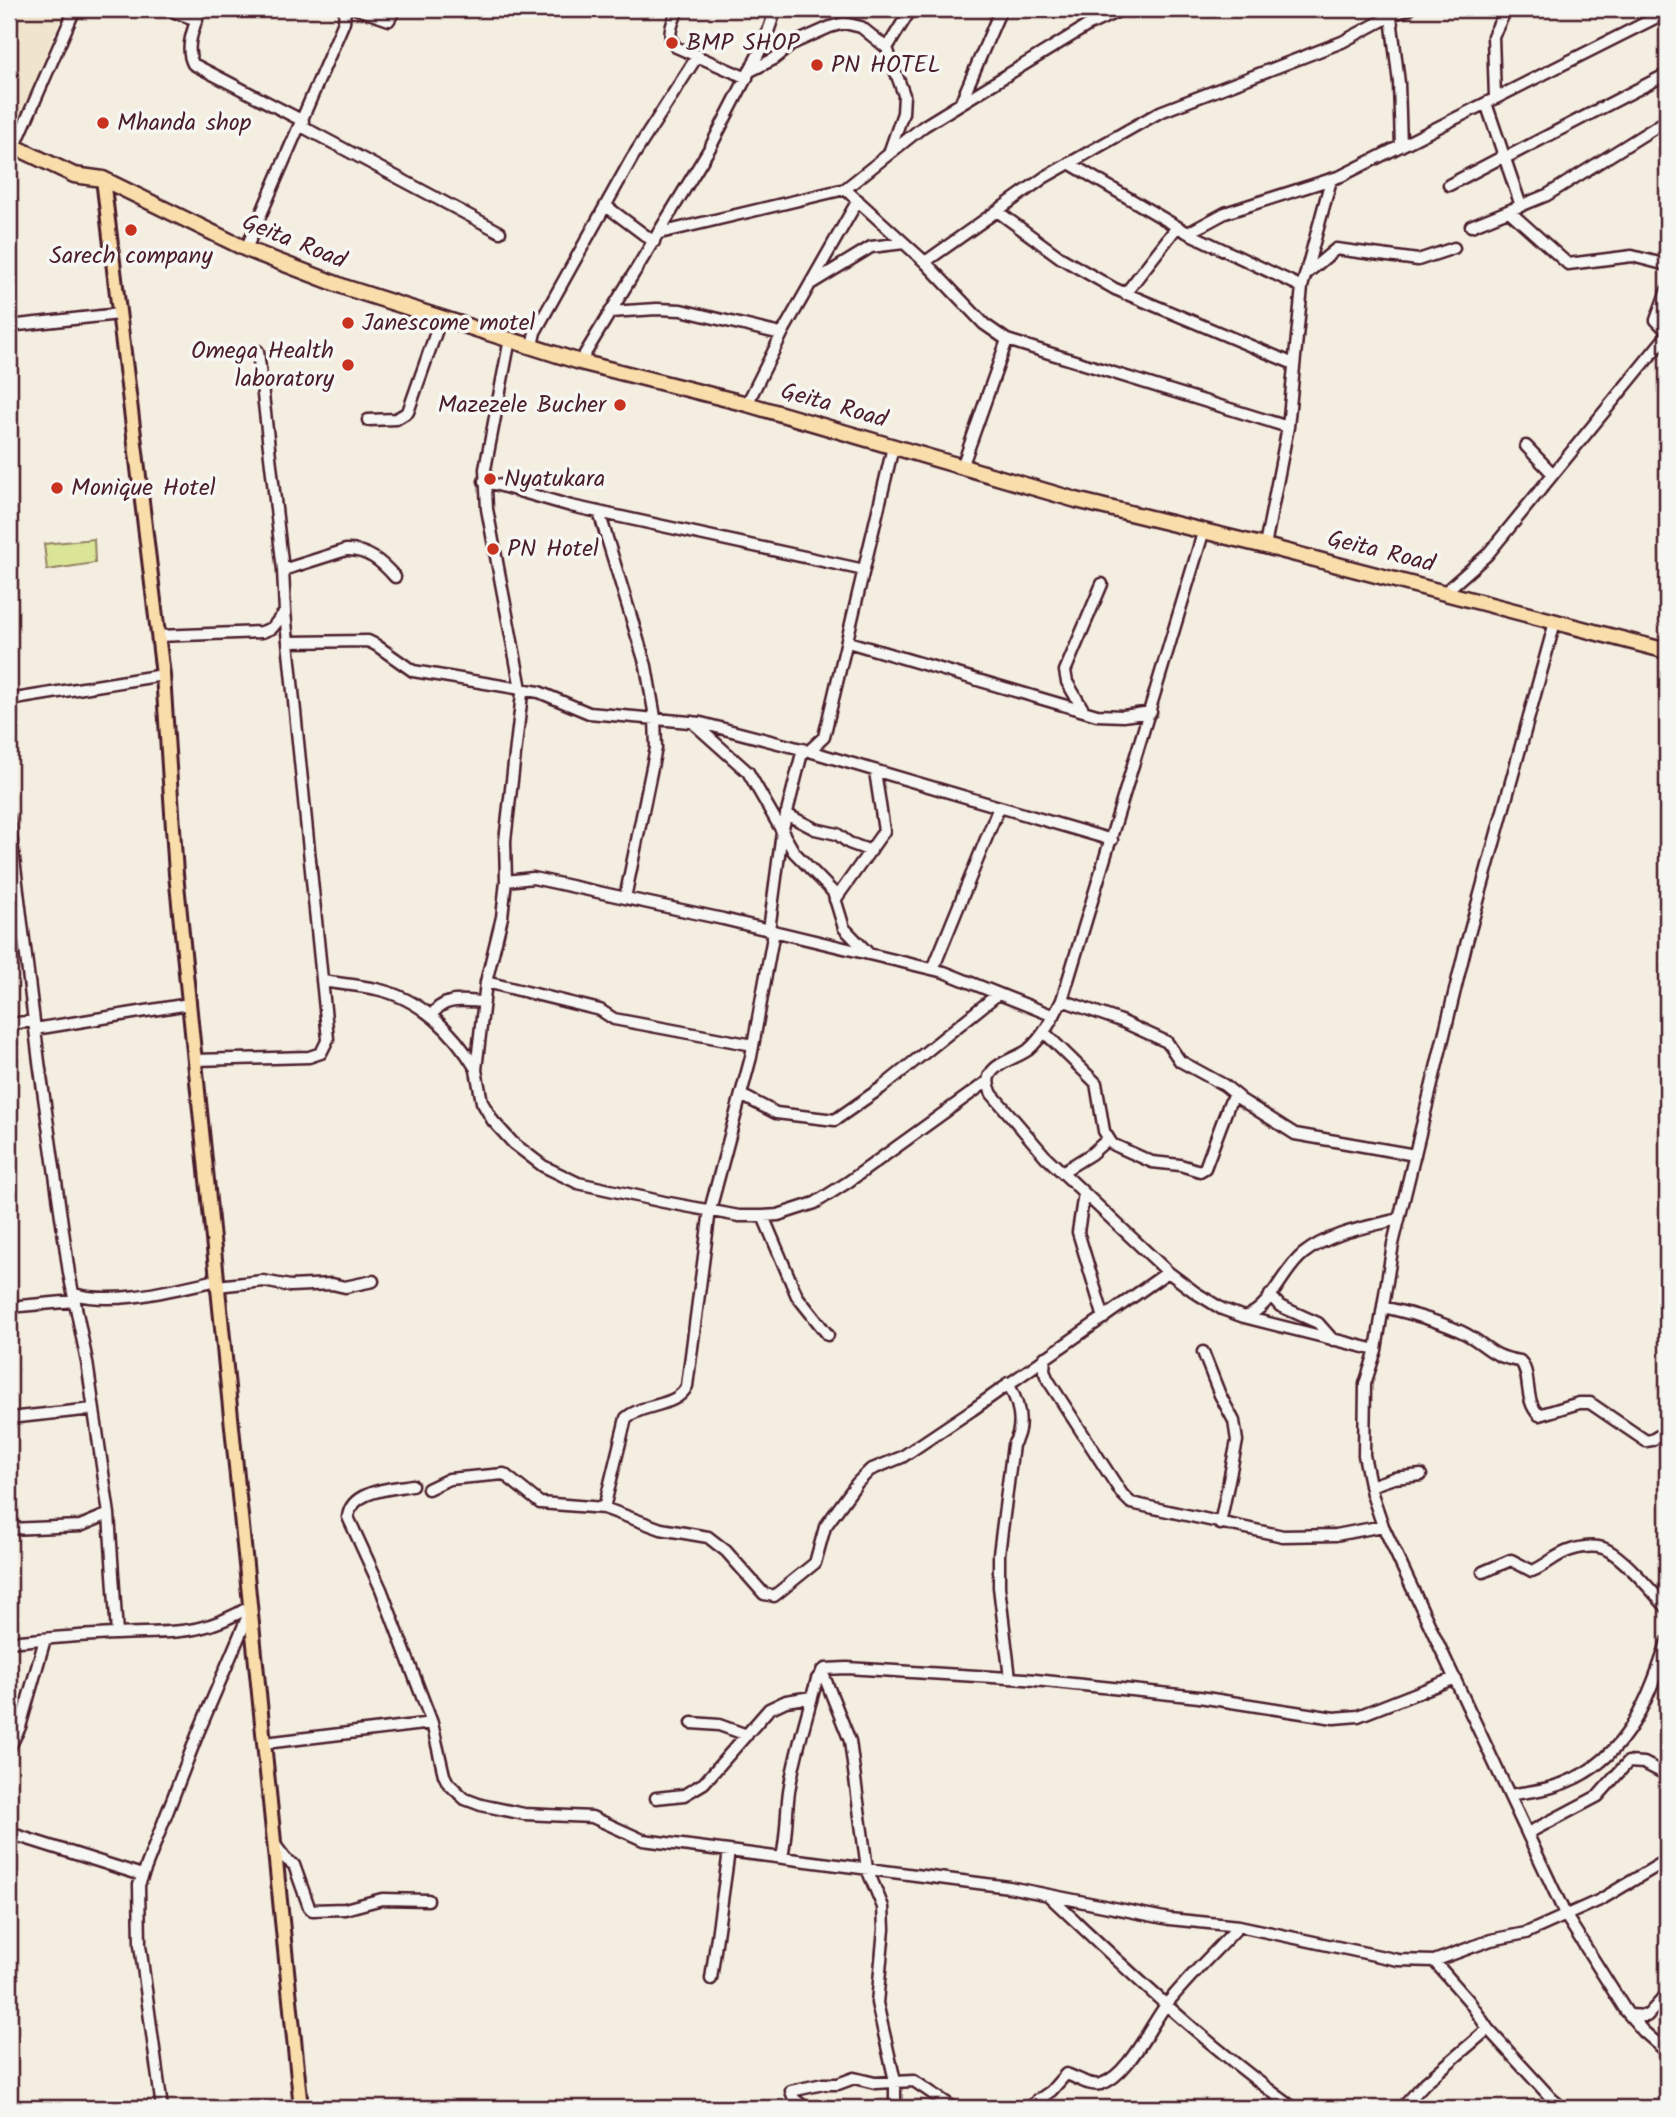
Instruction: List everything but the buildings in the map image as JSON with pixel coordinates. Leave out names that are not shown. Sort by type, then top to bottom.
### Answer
[{"type":"highway","name":"Geita Road","points":[[12,145],[74,175],[103,179],[246,249],[347,288],[580,362],[747,404],[1076,500],[1265,545],[1667,651]]},
{"type":"main road","points":[[103,179],[163,675],[176,874],[301,2108]]},
{"type":"street","points":[[12,145],[75,9]]},
{"type":"street","points":[[166,9],[197,20]]},
{"type":"street","points":[[201,9],[189,46],[189,56],[193,64],[500,232]]},
{"type":"street","points":[[246,249],[344,22],[345,9]]},
{"type":"street","points":[[357,9],[389,20],[395,9]]},
{"type":"street","points":[[678,9],[669,34],[670,40],[677,47],[748,75]]},
{"type":"street","points":[[580,362],[711,146],[764,43],[776,9]]},
{"type":"street","points":[[887,48],[911,9]]},
{"type":"street","points":[[960,103],[1001,9]]},
{"type":"street","points":[[606,206],[657,237],[845,189],[924,126],[1087,26],[1123,9]]},
{"type":"street","points":[[925,262],[1069,163],[1160,112],[1342,42],[1390,13],[1410,9]]},
{"type":"street","points":[[1502,9],[1502,18],[1493,36],[1491,101],[1504,157],[1521,206]]},
{"type":"street","points":[[1188,233],[1225,213],[1331,180],[1667,12]]},
{"type":"street","points":[[1390,13],[1399,83],[1401,146]]},
{"type":"street","points":[[748,75],[794,43],[845,23],[861,27],[887,48],[904,95],[903,113],[889,153]]},
{"type":"street","points":[[532,346],[536,332],[632,158],[698,55]]},
{"type":"street","points":[[1448,185],[1667,74]]},
{"type":"street","points":[[1471,226],[1547,195],[1667,120]]},
{"type":"street","points":[[1069,163],[1188,233],[1302,287]]},
{"type":"street","points":[[1265,545],[1288,427],[1302,287],[1331,180]]},
{"type":"street","points":[[845,189],[925,262],[984,324],[1007,340],[1288,427]]},
{"type":"street","points":[[747,404],[781,334],[858,200]]},
{"type":"street","points":[[997,211],[1061,258],[1125,294],[1294,364]]},
{"type":"street","points":[[1509,211],[1568,264],[1632,256],[1667,265]]},
{"type":"street","points":[[1125,294],[1177,227]]},
{"type":"street","points":[[812,283],[871,247],[904,243]]},
{"type":"street","points":[[1306,274],[1336,249],[1418,260],[1454,248]]},
{"type":"street","points":[[1445,592],[1479,564],[1667,333],[1656,320],[1667,290]]},
{"type":"street","points":[[610,312],[681,310],[781,334]]},
{"type":"street","points":[[9,326],[119,314]]},
{"type":"street","points":[[368,420],[396,419],[408,412],[441,318]]},
{"type":"street","points":[[510,339],[484,481],[521,690],[505,841],[506,881],[501,924],[486,982],[476,1070],[482,1102],[493,1121],[513,1143],[543,1166],[578,1183],[619,1194],[739,1216],[778,1215],[815,1203],[848,1182],[988,1081],[993,1071],[1029,1049],[1044,1031],[1062,1000],[1204,530]]},
{"type":"street","points":[[962,467],[1007,340]]},
{"type":"street","points":[[194,1060],[309,1057],[321,1053],[328,1039],[287,638],[283,570],[258,351]]},
{"type":"street","points":[[1526,446],[1553,474]]},
{"type":"street","points":[[604,1508],[626,1419],[632,1412],[679,1396],[687,1386],[710,1210],[753,1045],[772,930],[782,832],[806,750],[824,737],[893,447]]},
{"type":"street","points":[[484,481],[599,512],[864,570]]},
{"type":"street","points":[[599,512],[646,666],[655,717],[656,748],[625,898]]},
{"type":"street","points":[[283,570],[346,550],[355,550],[381,561],[395,577]]},
{"type":"street","points":[[1084,712],[1067,682],[1065,671],[1102,584]]},
{"type":"street","points":[[268,631],[285,612]]},
{"type":"street","points":[[1555,622],[1466,946],[1399,1219],[1376,1350],[1365,1384],[1364,1455],[1382,1526],[1566,1916],[1630,2015],[1643,2031],[1667,2052]]},
{"type":"street","points":[[158,636],[268,631],[287,638],[368,641],[411,671],[539,692],[589,713],[691,721],[806,750],[1112,840]]},
{"type":"street","points":[[848,642],[1084,712],[1109,716],[1151,712]]},
{"type":"street","points":[[9,700],[163,675]]},
{"type":"street","points":[[691,721],[748,772],[794,852],[830,888],[841,922],[870,954]]},
{"type":"street","points":[[835,900],[885,827],[875,771]]},
{"type":"street","points":[[933,969],[999,807]]},
{"type":"street","points":[[786,814],[815,829],[837,834],[849,843],[871,851]]},
{"type":"street","points":[[9,818],[13,885],[109,1514],[117,1634]]},
{"type":"street","points":[[506,881],[533,878],[772,930],[933,969],[1054,1016]]},
{"type":"street","points":[[322,981],[376,988],[391,993],[430,1016],[462,1046],[476,1070]]},
{"type":"street","points":[[486,982],[600,1010],[614,1019],[753,1045]]},
{"type":"street","points":[[741,1095],[776,1113],[835,1120],[881,1088],[998,994]]},
{"type":"street","points":[[1062,1000],[1121,1021],[1167,1042],[1180,1060],[1224,1085],[1294,1135],[1415,1155]]},
{"type":"street","points":[[430,1016],[436,1007],[447,1002],[484,1002]]},
{"type":"street","points":[[9,1024],[34,1025],[189,1004]]},
{"type":"street","points":[[1044,1031],[1096,1083],[1104,1131],[1108,1139],[1117,1148],[1152,1162],[1203,1170],[1207,1166],[1229,1104],[1235,1096],[1240,1097]]},
{"type":"street","points":[[988,1081],[992,1094],[1021,1131],[1168,1272],[1222,1309],[1376,1350]]},
{"type":"street","points":[[1062,1172],[1091,1154],[1108,1139]]},
{"type":"street","points":[[1084,1193],[1078,1232],[1104,1318]]},
{"type":"street","points":[[763,1216],[797,1296],[828,1335]]},
{"type":"street","points":[[1244,1317],[1257,1311],[1304,1253],[1343,1234],[1399,1219]]},
{"type":"street","points":[[428,1489],[449,1479],[504,1474],[540,1503],[604,1508],[661,1529],[708,1537],[726,1551],[764,1594],[774,1596],[815,1563],[825,1527],[870,1470],[902,1457],[1168,1272]]},
{"type":"street","points":[[9,1307],[75,1298],[151,1294],[217,1283],[263,1281],[290,1286],[332,1284],[345,1287],[373,1281]]},
{"type":"street","points":[[1270,1296],[1280,1306],[1318,1323],[1333,1340]]},
{"type":"street","points":[[1383,1307],[1444,1324],[1464,1333],[1502,1358],[1520,1361],[1525,1368],[1529,1397],[1539,1415],[1579,1403],[1590,1403],[1646,1441],[1667,1432]]},
{"type":"street","points":[[1203,1352],[1220,1395],[1234,1421],[1237,1441],[1220,1524]]},
{"type":"street","points":[[1045,1357],[1044,1371],[1048,1380],[1128,1500],[1134,1504],[1283,1536],[1336,1535],[1382,1526]]},
{"type":"street","points":[[1008,1383],[1018,1405],[1020,1434],[1013,1445],[999,1555],[999,1587],[1010,1678]]},
{"type":"street","points":[[9,1418],[93,1409]]},
{"type":"street","points":[[1370,1486],[1394,1478],[1421,1475]]},
{"type":"street","points":[[412,1485],[358,1499],[350,1506],[348,1517],[381,1589],[432,1723],[444,1775],[448,1783],[465,1799],[481,1805],[524,1814],[593,1817],[637,1839],[1009,1887],[1169,1919],[1240,1926],[1398,1960],[1434,1961],[1491,1940],[1526,1933],[1600,1900],[1667,1860]]},
{"type":"street","points":[[9,1529],[79,1526],[109,1514]]},
{"type":"street","points":[[1483,1572],[1511,1560],[1532,1571],[1570,1550],[1600,1547],[1641,1580],[1667,1608]]},
{"type":"street","points":[[9,1643],[196,1630],[226,1621],[251,1608]]},
{"type":"street","points":[[162,2108],[139,1945],[138,1893],[142,1875],[198,1733],[251,1608]]},
{"type":"street","points":[[9,1749],[20,1727],[45,1639]]},
{"type":"street","points":[[1510,1795],[1553,1787],[1584,1774],[1603,1762],[1618,1746],[1645,1703],[1667,1642]]},
{"type":"street","points":[[782,1857],[788,1828],[789,1793],[799,1744],[817,1679],[822,1671],[831,1668],[1010,1678],[1199,1697],[1334,1718],[1358,1716],[1455,1678]]},
{"type":"street","points":[[822,1671],[850,1741],[867,1869],[880,1899],[884,1918],[877,2003],[895,2081],[895,2108]]},
{"type":"street","points":[[656,1798],[692,1792],[704,1783],[758,1720],[777,1704],[812,1697]]},
{"type":"street","points":[[265,1743],[432,1723]]},
{"type":"street","points":[[692,1723],[719,1725],[747,1735]]},
{"type":"street","points":[[1528,1833],[1598,1796],[1628,1762],[1644,1763],[1667,1774]]},
{"type":"street","points":[[9,1833],[142,1875]]},
{"type":"street","points":[[276,1846],[294,1866],[310,1909],[345,1909],[382,1899],[428,1900]]},
{"type":"street","points":[[711,1979],[729,1851]]},
{"type":"street","points":[[1049,1896],[1166,2005],[1294,2108]]},
{"type":"street","points":[[1027,2108],[1051,2091],[1066,2074],[1093,2084],[1102,2084],[1112,2078],[1131,2057],[1166,2005],[1240,1926]]},
{"type":"street","points":[[1434,1961],[1469,2001],[1488,2029],[1549,2104],[1563,2108]]},
{"type":"street","points":[[1630,2015],[1647,2016],[1667,1994]]},
{"type":"street","points":[[1402,2108],[1425,2083],[1488,2029]]},
{"type":"street","points":[[806,2108],[794,2099],[791,2091],[822,2084],[838,2084],[854,2078],[875,2083],[918,2082],[954,2108]]},
{"type":"shaded area","points":[[9,9],[64,9],[13,140],[9,138]]},
{"type":"green space","points":[[94,539],[95,563],[47,570],[44,544]]},
{"type":"place","name":"BMP SHOP","points":[[672,43]]},
{"type":"place","name":"PN HOTEL","points":[[817,65]]},
{"type":"place","name":"Mhanda shop","points":[[103,123]]},
{"type":"place","name":"Sarech company","points":[[131,230]]},
{"type":"place","name":"Janescome motel","points":[[348,323]]},
{"type":"place","name":"Omega Health laboratory","points":[[348,365]]},
{"type":"place","name":"Mazezele Bucher","points":[[620,405]]},
{"type":"place","name":"Nyatukara","points":[[490,479]]},
{"type":"place","name":"Monique Hotel","points":[[57,488]]},
{"type":"place","name":"PN Hotel","points":[[493,549]]}]
